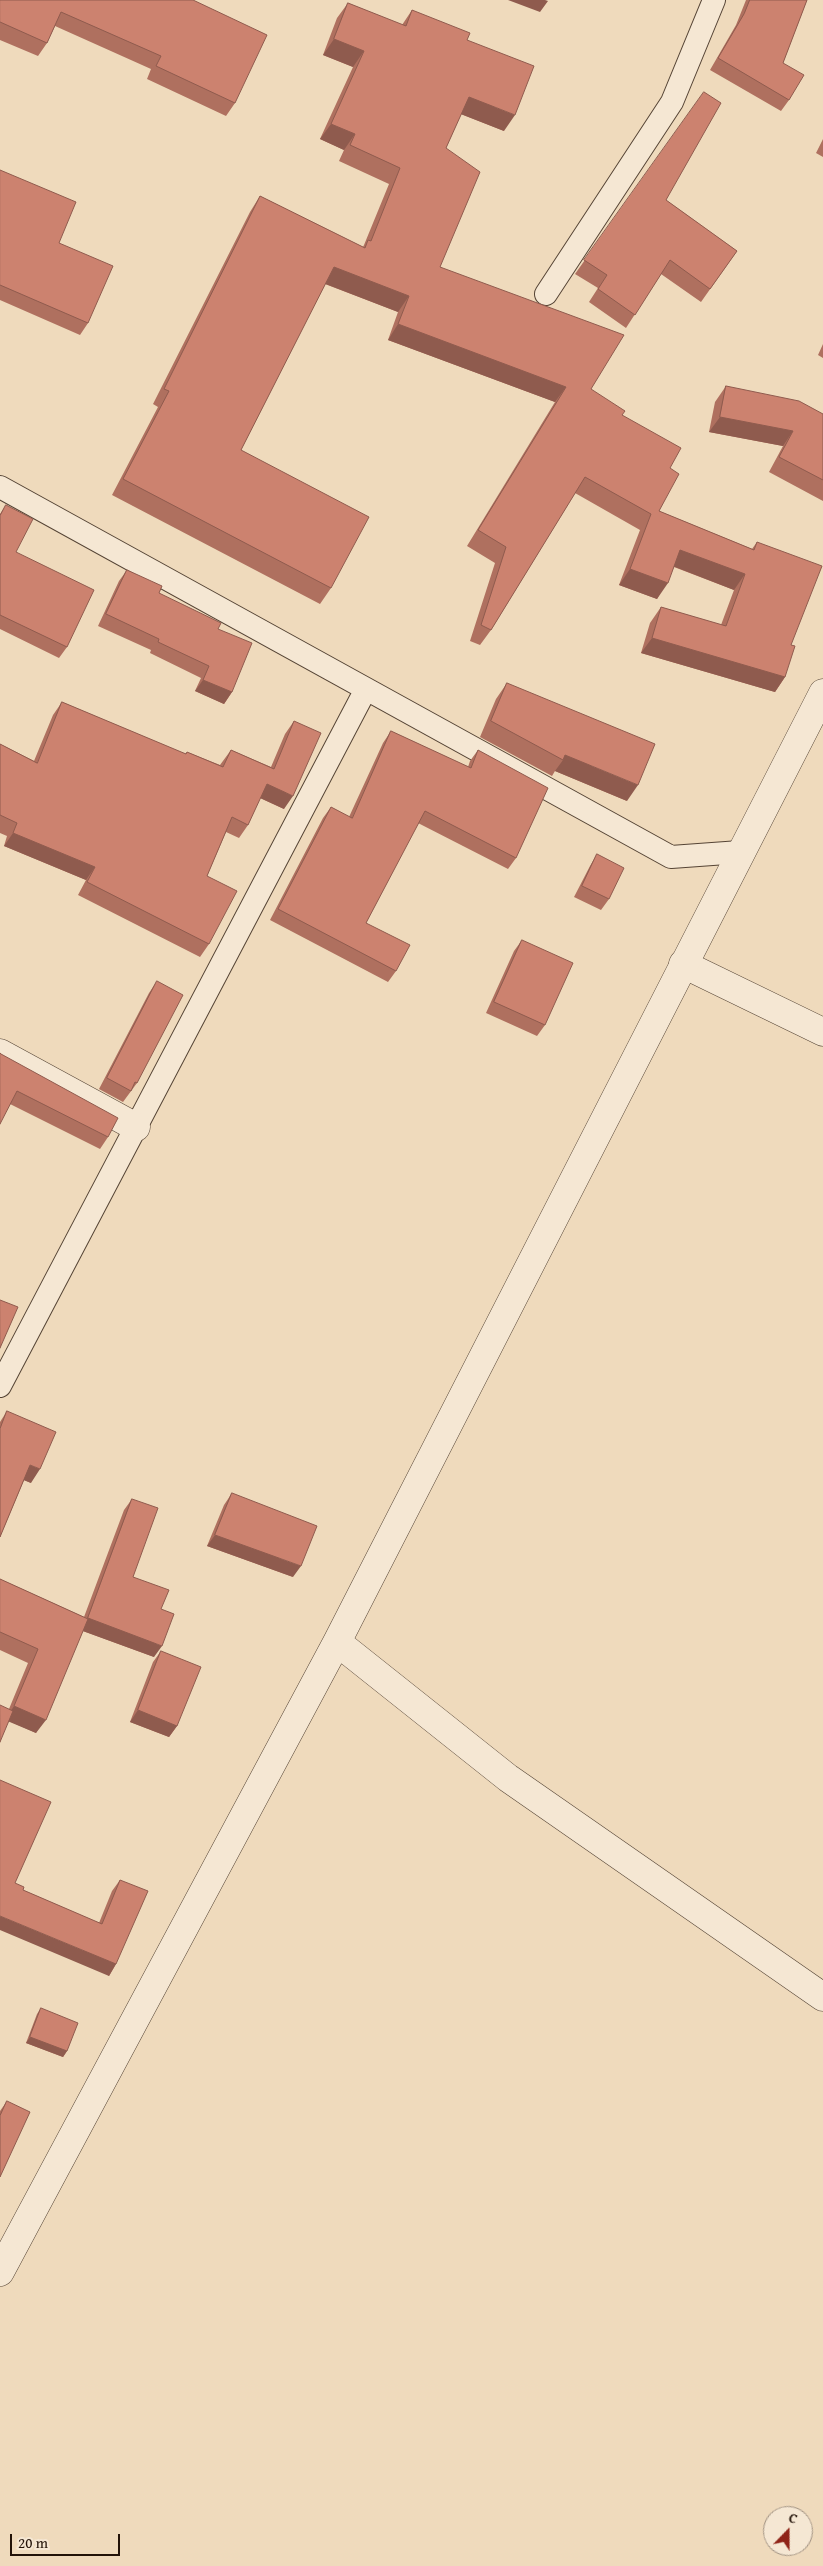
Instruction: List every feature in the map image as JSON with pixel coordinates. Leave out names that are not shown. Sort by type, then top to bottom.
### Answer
[{"type":"street","points":[[0,2272],[337,1642],[823,693]]},
{"type":"street","points":[[683,964],[823,1032]]},
{"type":"street","points":[[0,1053],[136,1127]]},
{"type":"street","points":[[337,1642],[508,1778],[823,1997]]},
{"type":"lane","points":[[546,294],[672,102],[714,0]]},
{"type":"lane","points":[[0,487],[671,857],[740,852]]},
{"type":"lane","points":[[0,1386],[366,690]]},
{"type":"building","points":[[0,0],[193,0],[267,35],[235,103],[156,66],[161,56],[61,12],[47,43],[0,22]]},
{"type":"building","points":[[750,0],[807,0],[783,63],[804,75],[789,100],[718,58],[744,14]]},
{"type":"building","points":[[348,3],[406,26],[412,10],[470,33],[467,40],[534,66],[515,115],[469,97],[446,148],[480,172],[440,267],[624,335],[591,389],[625,411],[622,415],[681,448],[670,468],[679,474],[659,511],[754,550],[757,542],[822,566],[791,645],[795,646],[785,677],[652,638],[661,607],[726,626],[745,574],[680,550],[668,583],[630,569],[651,514],[585,477],[491,630],[481,625],[506,547],[478,530],[566,387],[398,324],[409,296],[334,267],[241,450],[369,517],[331,588],[123,479],[169,391],[164,389],[260,196],[365,248],[368,240],[371,241],[400,168],[350,145],[355,134],[331,124],[364,51],[334,39]]},
{"type":"building","points":[[704,92],[721,103],[666,200],[737,251],[710,289],[670,260],[635,315],[598,289],[607,275],[584,260]]},
{"type":"building","points":[[0,170],[76,202],[59,243],[113,266],[88,323],[0,285]]},
{"type":"building","points":[[726,386],[799,401],[823,414],[823,480],[779,457],[793,431],[720,417]]},
{"type":"building","points":[[6,505],[33,519],[16,552],[94,590],[67,647],[0,615],[0,516]]},
{"type":"building","points":[[127,570],[162,586],[159,593],[221,623],[218,629],[252,643],[232,692],[203,680],[209,666],[158,642],[159,639],[106,614]]},
{"type":"building","points":[[507,683],[655,744],[638,785],[565,755],[563,760],[491,721]]},
{"type":"building","points":[[62,702],[186,754],[187,752],[223,767],[231,750],[274,769],[294,721],[321,733],[293,796],[267,784],[248,825],[232,817],[207,876],[237,891],[209,944],[87,882],[95,867],[13,833],[17,823],[0,815],[0,744],[37,763]]},
{"type":"building","points":[[391,731],[471,768],[478,750],[548,788],[516,858],[425,811],[366,923],[410,945],[396,971],[278,909],[331,807],[352,818]]},
{"type":"building","points":[[597,854],[624,868],[609,899],[582,886]]},
{"type":"building","points":[[522,940],[573,963],[545,1025],[494,1002]]},
{"type":"building","points":[[157,981],[183,995],[131,1091],[107,1078]]},
{"type":"building","points":[[0,1053],[118,1118],[108,1137],[17,1091],[0,1124]]},
{"type":"building","points":[[0,1300],[18,1307],[0,1348]]},
{"type":"building","points":[[7,1411],[56,1432],[40,1469],[30,1465],[0,1537],[0,1429]]},
{"type":"building","points":[[232,1493],[317,1526],[301,1566],[215,1535]]},
{"type":"building","points":[[132,1499],[158,1508],[133,1577],[169,1590],[161,1609],[174,1614],[162,1646],[88,1618]]},
{"type":"building","points":[[0,1579],[88,1619],[46,1720],[14,1706],[38,1649],[0,1632]]},
{"type":"building","points":[[161,1651],[201,1667],[177,1726],[138,1710]]},
{"type":"building","points":[[0,1705],[13,1711],[0,1742]]},
{"type":"building","points":[[0,1780],[51,1802],[15,1883],[24,1887],[23,1890],[102,1924],[120,1880],[148,1891],[116,1964],[0,1916]]},
{"type":"building","points":[[41,2008],[78,2023],[67,2051],[30,2037]]},
{"type":"building","points":[[7,2101],[30,2112],[0,2177],[0,2116]]}]
